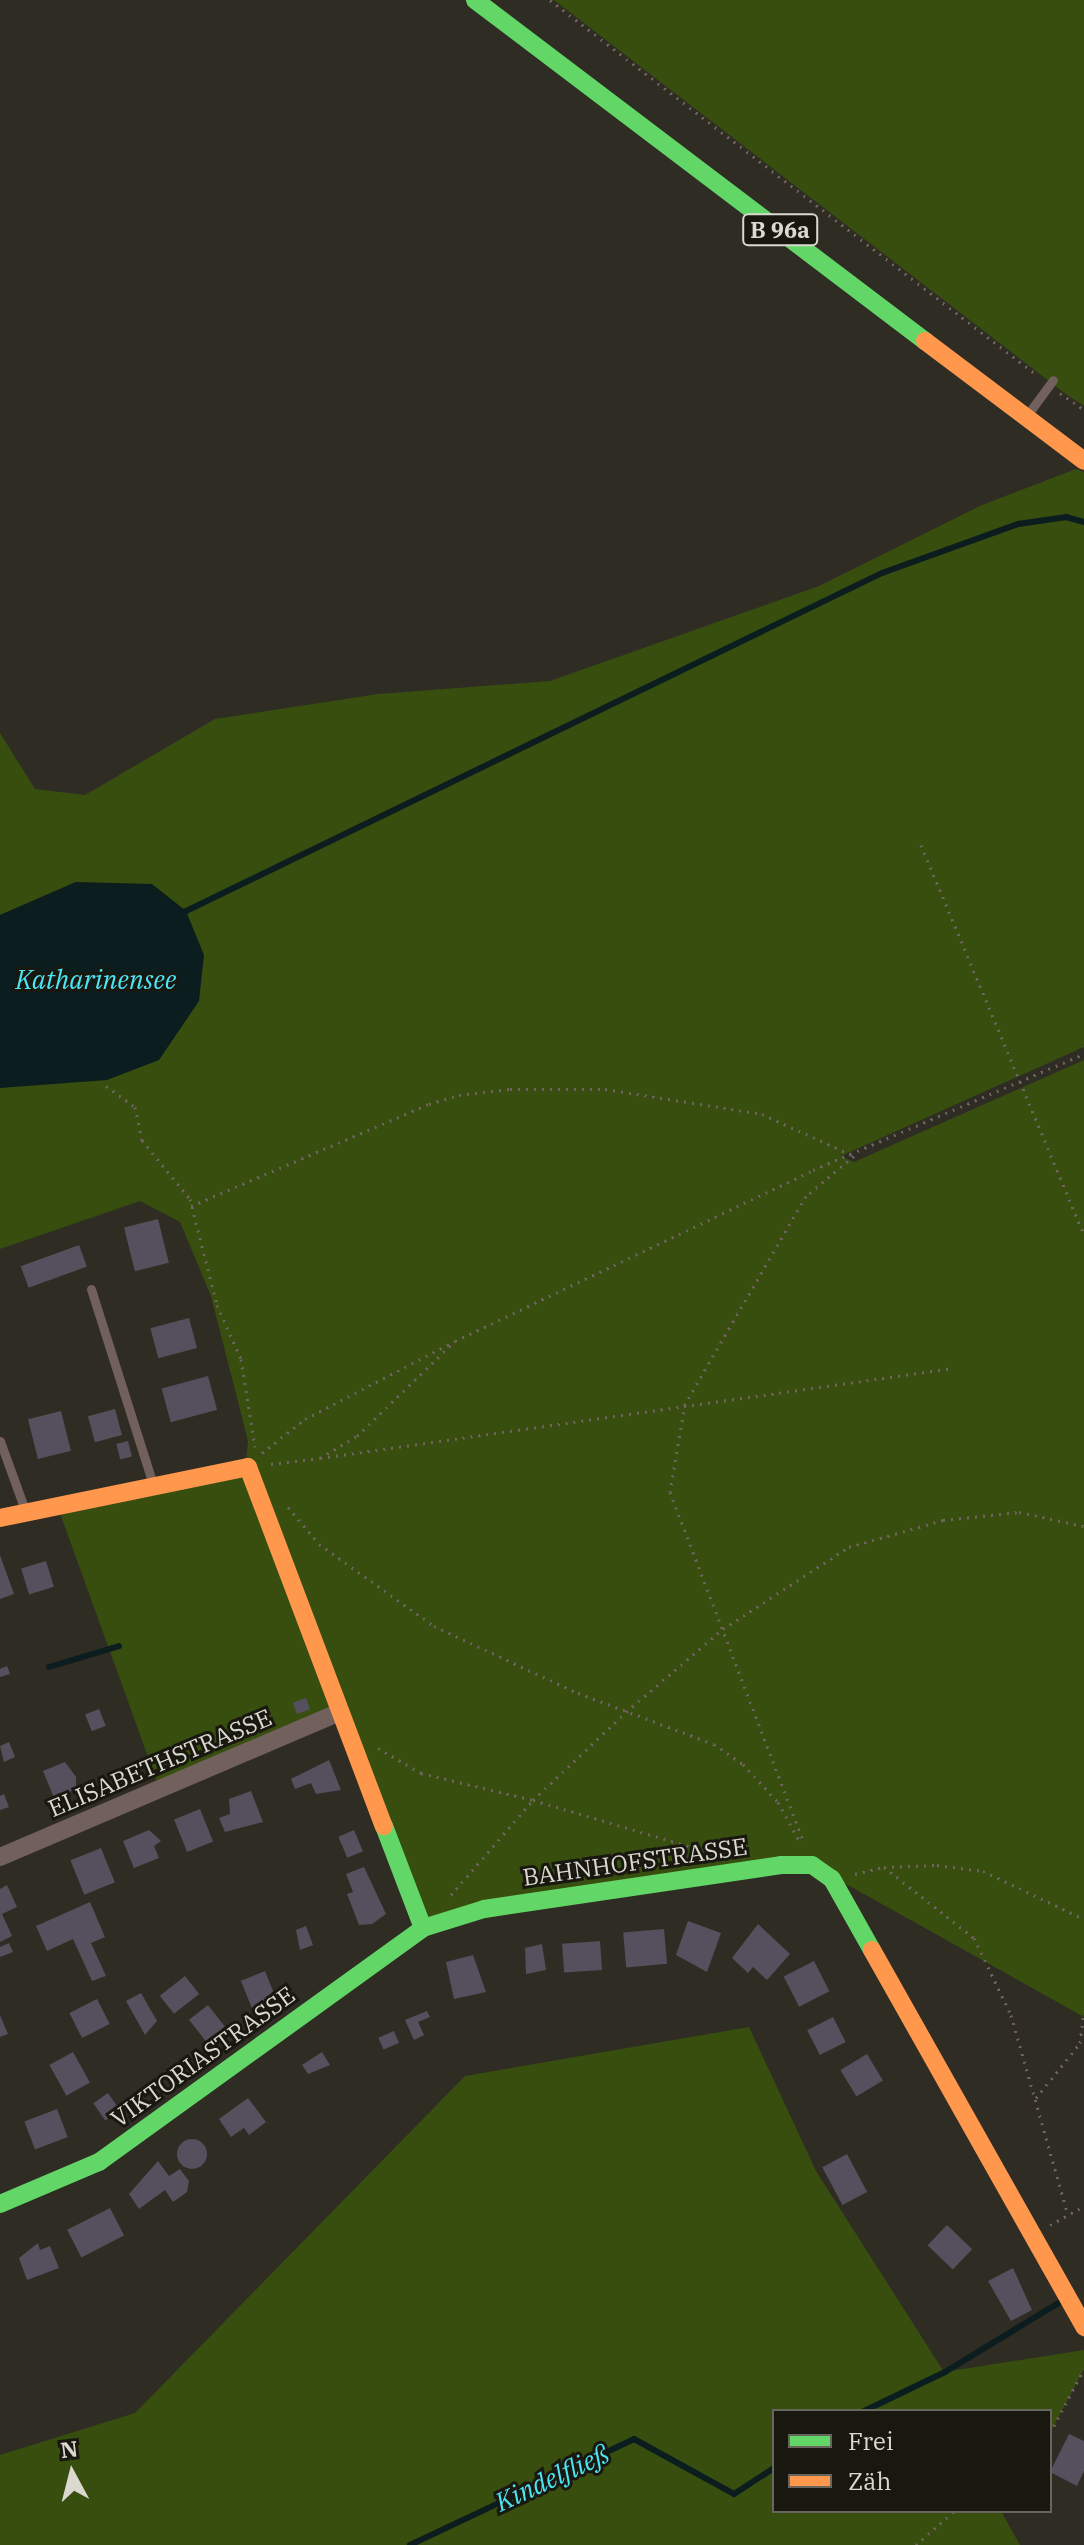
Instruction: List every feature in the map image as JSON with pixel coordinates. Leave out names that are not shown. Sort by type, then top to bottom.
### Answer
[{"type":"street","name":"B 96a","points":[[475,0],[1084,461]]},
{"type":"street","points":[[0,1518],[153,1484],[248,1467],[342,1722],[423,1928]]},
{"type":"street","name":"ELISABETHSTRASSE","points":[[0,1857],[342,1722]]},
{"type":"street","points":[[812,1865],[832,1879],[1084,2327]]},
{"type":"street","name":"BAHNHOFSTRASSE","points":[[423,1928],[484,1909],[733,1872],[812,1865]]},
{"type":"street","name":"VIKTORIASTRASSE","points":[[0,2204],[99,2162],[423,1928]]},
{"type":"lane","points":[[1026,417],[1052,383]]},
{"type":"lane","points":[[91,1289],[153,1484]]},
{"type":"lane","points":[[0,1441],[25,1511]]},
{"type":"path","points":[[550,0],[1084,410]]},
{"type":"path","points":[[921,845],[1084,1234]]},
{"type":"path","points":[[106,1086],[135,1107],[140,1136],[186,1189],[217,1305],[241,1359],[255,1433],[253,1462],[305,1419],[455,1341],[813,1170],[854,1156],[1084,1054]]},
{"type":"path","points":[[191,1206],[429,1104],[510,1089],[605,1089],[762,1114],[854,1156]]},
{"type":"path","points":[[812,1865],[670,1492],[685,1404],[806,1196],[854,1156]]},
{"type":"path","points":[[320,1458],[357,1436],[455,1341]]},
{"type":"path","points":[[248,1467],[953,1368]]},
{"type":"path","points":[[281,1499],[319,1544],[434,1626],[626,1712],[674,1725],[743,1764],[778,1802],[812,1865]]},
{"type":"path","points":[[443,1904],[533,1800],[626,1712],[723,1629],[849,1547],[943,1520],[1019,1512],[1084,1526]]},
{"type":"path","points":[[342,1722],[421,1773],[533,1800],[711,1852],[733,1872]]},
{"type":"path","points":[[832,1879],[884,1867],[983,1871],[1084,1919]]},
{"type":"path","points":[[884,1867],[974,1938],[1011,2015],[1067,2212]]},
{"type":"path","points":[[1036,2098],[1080,2043],[1084,2011]]},
{"type":"path","points":[[1030,2230],[1059,2222],[1067,2212],[1084,2206]]},
{"type":"path","points":[[1052,2429],[1084,2369]]},
{"type":"path","points":[[916,2545],[952,2513]]},
{"type":"green space","points":[[554,0],[1084,0],[1084,406],[1067,395]]},
{"type":"green space","points":[[1076,469],[1084,472],[1084,1047],[841,1156],[854,1162],[1084,1060],[1084,2017],[812,1865],[423,1928],[338,1713],[160,1790],[57,1505],[246,1464],[248,1441],[211,1296],[180,1222],[140,1201],[0,1249],[0,1088],[76,882],[0,915],[0,733],[35,789],[85,795],[215,719],[378,694],[550,681],[819,586],[982,505]]},
{"type":"green space","points":[[749,2027],[816,2171],[944,2372],[1084,2350],[1084,2369],[1052,2429],[1052,2409],[772,2409],[772,2513],[1002,2513],[1020,2545],[0,2545],[0,2455],[135,2413],[465,2076]]},
{"type":"water","name":"Katharinensee","points":[[76,882],[152,884],[186,911],[204,955],[199,1001],[159,1060],[107,1080],[0,1088],[0,915]]},
{"type":"building","points":[[158,1219],[169,1263],[135,1271],[124,1227]]},
{"type":"building","points":[[79,1245],[87,1267],[29,1288],[21,1266]]},
{"type":"building","points":[[189,1318],[197,1348],[158,1358],[150,1328]]},
{"type":"building","points":[[208,1376],[217,1410],[171,1422],[162,1388]]},
{"type":"building","points":[[115,1409],[122,1435],[95,1442],[88,1416]]},
{"type":"building","points":[[61,1411],[71,1451],[38,1459],[28,1419]]},
{"type":"building","points":[[128,1441],[132,1457],[120,1459],[116,1444]]},
{"type":"building","points":[[0,1555],[14,1594],[0,1599]]},
{"type":"building","points":[[46,1561],[54,1587],[29,1594],[21,1569]]},
{"type":"building","points":[[7,1666],[10,1674],[0,1677],[0,1669]]},
{"type":"building","points":[[306,1698],[310,1709],[297,1714],[293,1703]]},
{"type":"building","points":[[99,1709],[106,1726],[92,1731],[85,1715]]},
{"type":"building","points":[[9,1742],[15,1757],[4,1762],[0,1746]]},
{"type":"building","points":[[329,1760],[341,1790],[316,1794],[311,1783],[295,1789],[291,1779]]},
{"type":"building","points":[[65,1762],[76,1777],[76,1789],[54,1798],[43,1771]]},
{"type":"building","points":[[251,1791],[263,1822],[225,1832],[219,1818],[230,1814],[229,1799]]},
{"type":"building","points":[[4,1794],[9,1807],[0,1810],[0,1796]]},
{"type":"building","points":[[200,1809],[213,1841],[187,1852],[174,1819]]},
{"type":"building","points":[[149,1830],[161,1841],[154,1846],[159,1858],[134,1868],[123,1841]]},
{"type":"building","points":[[354,1830],[363,1851],[347,1858],[338,1837]]},
{"type":"building","points":[[101,1848],[115,1882],[84,1895],[70,1860]]},
{"type":"building","points":[[364,1867],[386,1914],[372,1924],[359,1925],[347,1894],[353,1892],[346,1874]]},
{"type":"building","points":[[7,1885],[17,1907],[2,1914],[12,1936],[0,1942],[0,1889]]},
{"type":"building","points":[[90,1902],[105,1937],[91,1943],[106,1976],[92,1981],[73,1939],[47,1951],[36,1926]]},
{"type":"building","points":[[688,1921],[721,1933],[707,1972],[676,1955]]},
{"type":"building","points":[[758,1924],[790,1954],[767,1980],[753,1967],[748,1973],[732,1958]]},
{"type":"building","points":[[306,1926],[313,1945],[300,1950],[296,1930]]},
{"type":"building","points":[[664,1929],[667,1964],[626,1967],[623,1933]]},
{"type":"building","points":[[600,1941],[602,1970],[564,1973],[562,1944]]},
{"type":"building","points":[[9,1943],[13,1952],[0,1957],[0,1947]]},
{"type":"building","points":[[542,1944],[546,1970],[526,1974],[525,1948]]},
{"type":"building","points":[[473,1955],[486,1992],[454,1999],[446,1962]]},
{"type":"building","points":[[814,1961],[829,1991],[799,2007],[784,1976]]},
{"type":"building","points":[[265,1971],[276,1998],[252,2008],[241,1981]]},
{"type":"building","points":[[185,1976],[199,1994],[174,2014],[160,1996]]},
{"type":"building","points":[[141,1993],[157,2021],[145,2035],[126,2001]]},
{"type":"building","points":[[97,1999],[110,2024],[82,2038],[69,2013]]},
{"type":"building","points":[[208,2005],[227,2029],[208,2044],[189,2020]]},
{"type":"building","points":[[427,2011],[430,2017],[418,2022],[424,2035],[414,2040],[405,2020]]},
{"type":"building","points":[[0,2015],[8,2034],[0,2037]]},
{"type":"building","points":[[833,2017],[846,2042],[820,2055],[807,2030]]},
{"type":"building","points":[[394,2031],[399,2043],[383,2050],[378,2038]]},
{"type":"building","points":[[73,2052],[90,2083],[66,2096],[49,2065]]},
{"type":"building","points":[[322,2052],[330,2065],[308,2074],[302,2065]]},
{"type":"building","points":[[867,2054],[883,2081],[856,2097],[840,2070]]},
{"type":"building","points":[[108,2093],[120,2110],[105,2121],[93,2103]]},
{"type":"building","points":[[248,2098],[266,2122],[249,2135],[244,2128],[231,2137],[219,2119]]},
{"type":"building","points":[[57,2109],[68,2137],[35,2150],[24,2122]]},
{"type":"building","points":[[192,2139],[198,2140],[206,2148],[206,2160],[198,2168],[192,2169],[186,2168],[178,2160],[177,2154],[178,2148],[186,2140]]},
{"type":"building","points":[[847,2154],[867,2192],[842,2205],[822,2167]]},
{"type":"building","points":[[158,2161],[169,2176],[180,2169],[189,2181],[187,2192],[173,2202],[165,2190],[139,2209],[129,2194]]},
{"type":"building","points":[[110,2208],[124,2236],[81,2257],[67,2230]]},
{"type":"building","points":[[947,2225],[972,2249],[953,2269],[928,2245]]},
{"type":"building","points":[[38,2243],[40,2250],[50,2246],[59,2268],[27,2280],[19,2258]]},
{"type":"building","points":[[1013,2268],[1032,2310],[1011,2321],[988,2281]]},
{"type":"building","points":[[1069,2434],[1084,2441],[1084,2471],[1077,2486],[1052,2473]]},
{"type":"waterway","points":[[180,914],[882,573],[1018,524],[1066,517],[1084,522]]},
{"type":"waterway","points":[[49,1667],[119,1646]]},
{"type":"waterway","name":"Kindelfließ","points":[[868,2409],[945,2372],[1060,2302]]},
{"type":"waterway","name":"Kindelfließ","points":[[410,2545],[634,2439],[734,2494],[772,2469]]},
{"type":"traffic: fast","points":[[475,0],[925,341]]},
{"type":"traffic: fast","points":[[384,1826],[423,1928],[484,1909],[781,1865],[812,1865],[832,1879],[872,1950]]},
{"type":"traffic: fast","points":[[0,2204],[99,2162],[423,1928]]},
{"type":"traffic: slow","points":[[925,341],[1084,461]]},
{"type":"traffic: slow","points":[[0,1518],[248,1467],[384,1826]]},
{"type":"traffic: slow","points":[[872,1950],[1084,2327]]}]
